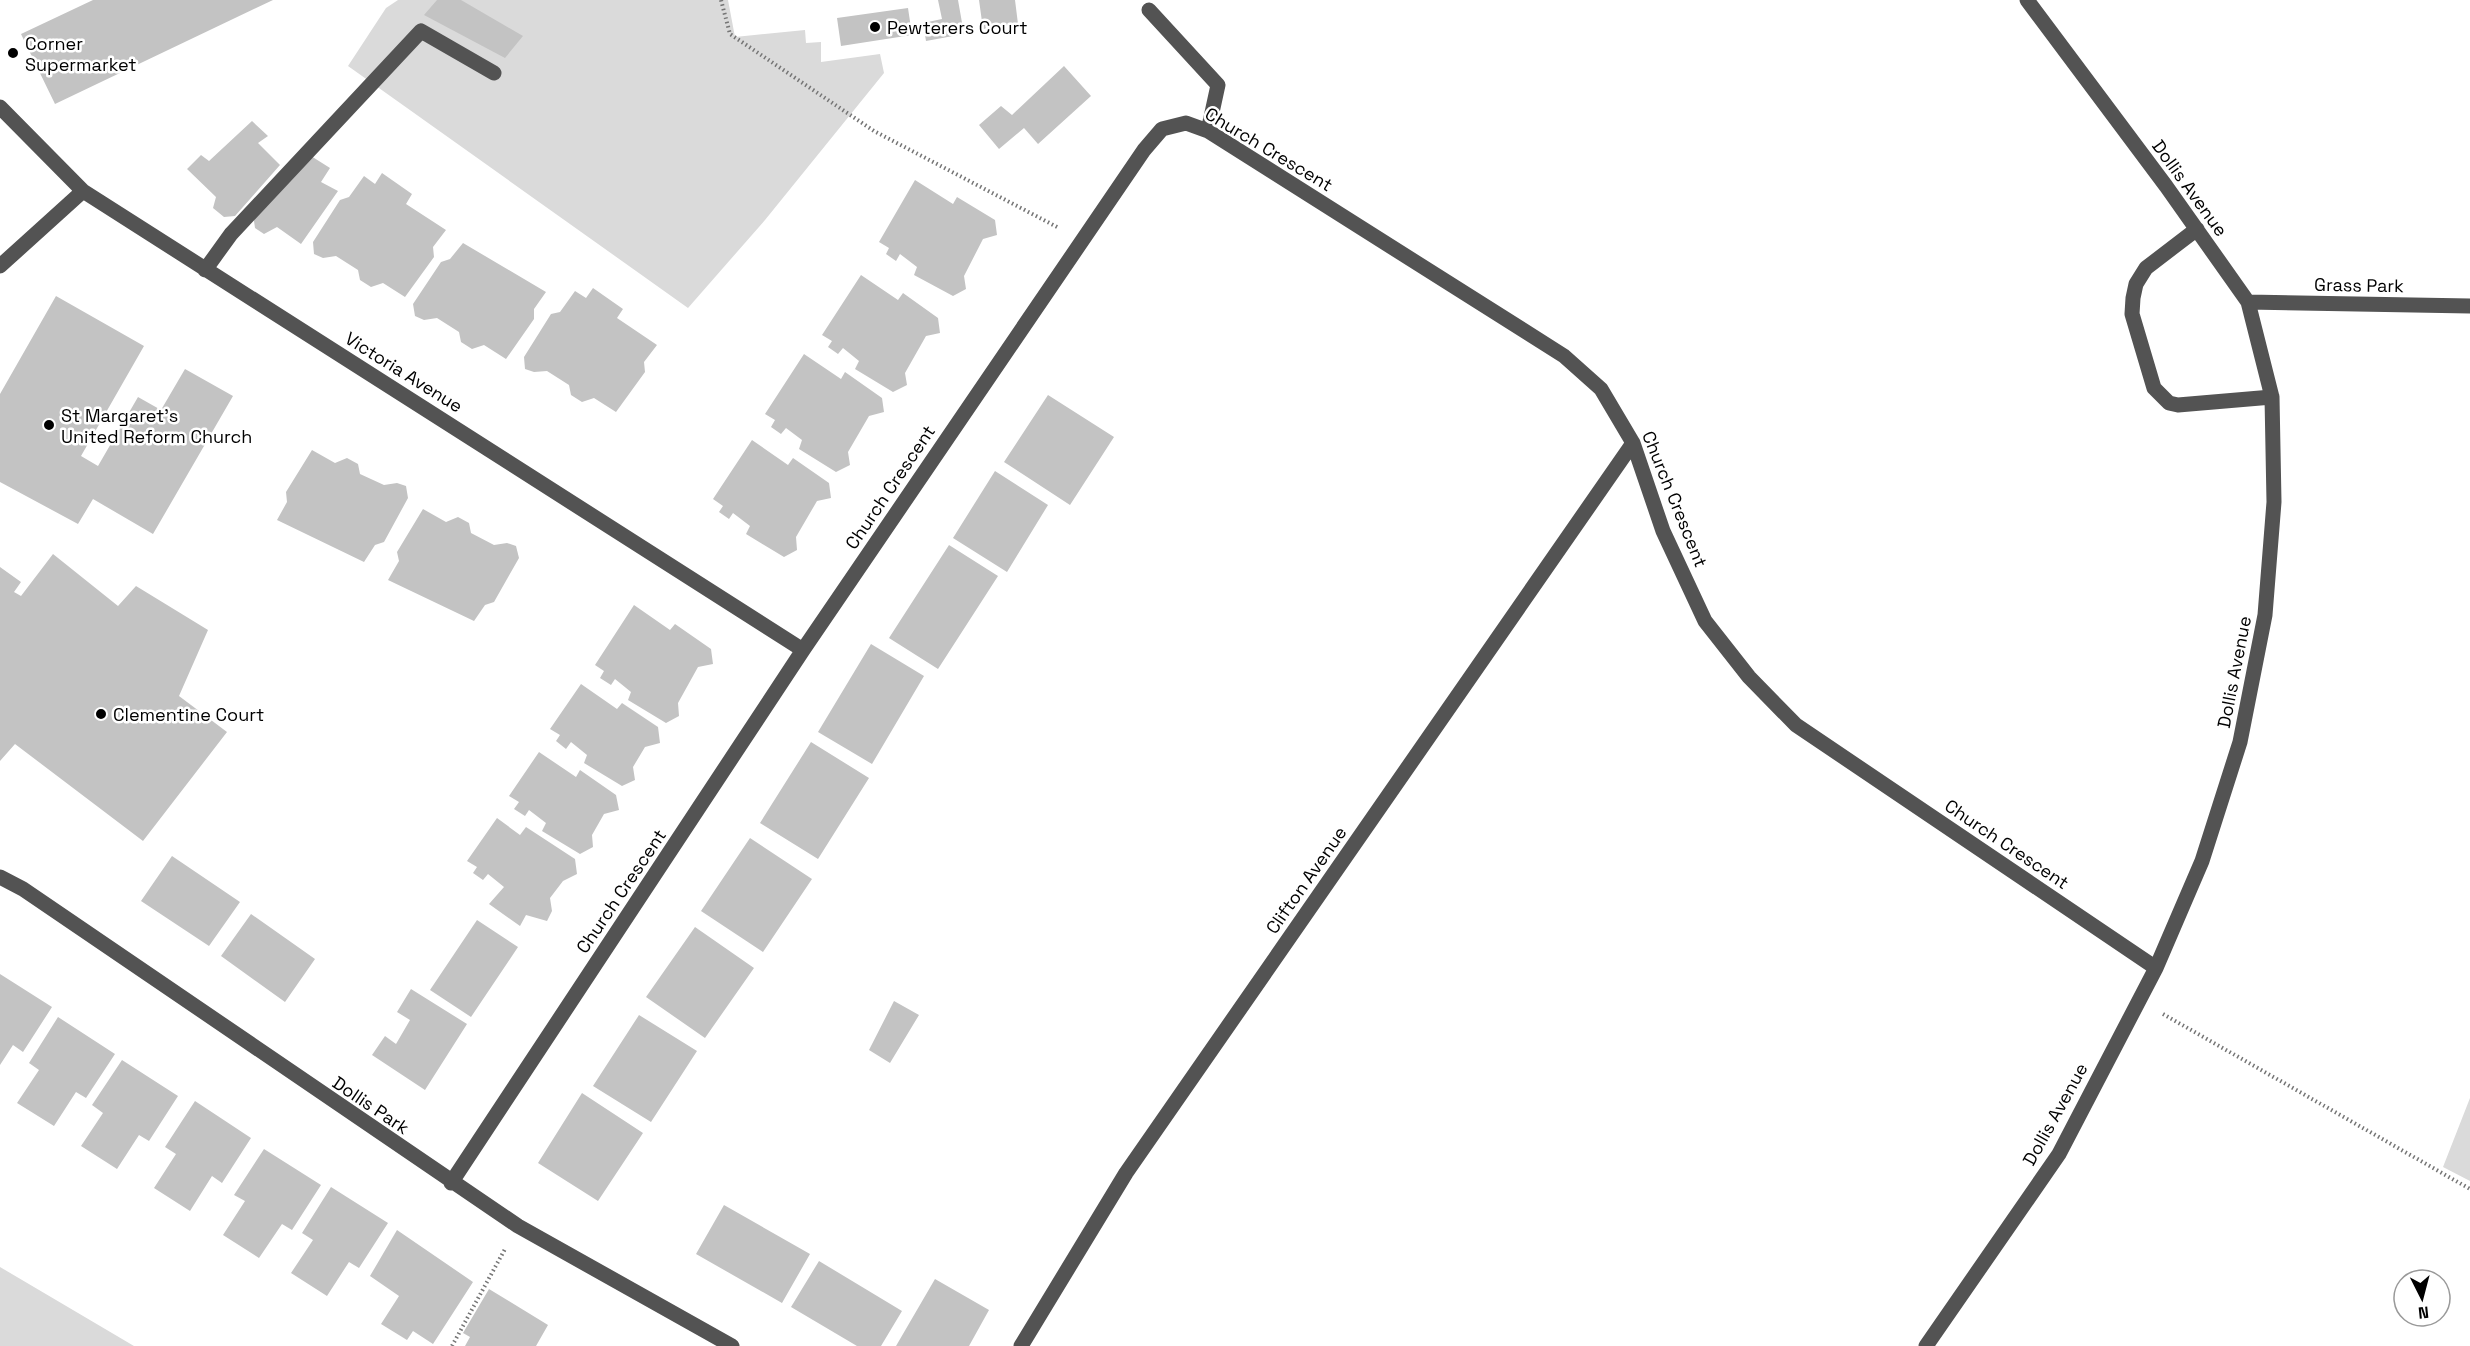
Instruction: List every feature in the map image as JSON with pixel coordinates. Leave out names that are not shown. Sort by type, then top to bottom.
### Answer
[{"type":"street","name":"Dollis Avenue","points":[[1926,1346],[2059,1154],[2156,968],[2202,861],[2240,742],[2265,615],[2274,502],[2272,397],[2248,302],[2197,229],[2027,0]]},
{"type":"street","points":[[1149,10],[1218,86],[1208,131]]},
{"type":"street","points":[[206,270],[231,234],[421,31],[494,73]]},
{"type":"street","name":"Victoria Avenue","points":[[0,107],[83,191],[803,651]]},
{"type":"street","name":"Church Crescent","points":[[451,1183],[803,651],[1081,239],[1144,150],[1162,129],[1186,123],[1208,131],[1564,356],[1601,389],[1633,443],[1663,531],[1705,621],[1749,677],[1788,717],[1806,731],[2156,968]]},
{"type":"street","points":[[0,266],[83,191]]},
{"type":"street","points":[[2197,229],[2146,268],[2136,284],[2132,314],[2154,388],[2169,403],[2178,405],[2272,397]]},
{"type":"street","name":"Grass Park","points":[[2248,302],[2470,306]]},
{"type":"street","name":"Clifton Avenue","points":[[1022,1346],[1126,1173],[1633,443]]},
{"type":"street","name":"Dollis Park","points":[[0,878],[33,896],[451,1183],[518,1226],[732,1346]]},
{"type":"path","points":[[721,0],[730,34],[874,131],[1081,239]]},
{"type":"path","points":[[2139,1000],[2470,1189]]},
{"type":"path","points":[[452,1346],[518,1226]]},
{"type":"shaded area","points":[[398,0],[728,0],[735,37],[805,30],[806,43],[821,42],[821,62],[880,54],[884,73],[765,220],[688,308],[348,66],[386,8]]},
{"type":"shaded area","points":[[2470,1098],[2470,1181],[2443,1167]]},
{"type":"shaded area","points":[[0,1267],[134,1346],[0,1346]]},
{"type":"building","points":[[93,0],[273,0],[55,104],[21,34]]},
{"type":"building","points":[[437,0],[461,0],[523,36],[505,58],[424,15]]},
{"type":"building","points":[[938,0],[958,0],[964,34],[926,41],[923,23],[942,19]]},
{"type":"building","points":[[979,0],[1015,0],[1018,24],[983,29]]},
{"type":"building","name":"Pewterers Court","points":[[908,8],[912,35],[841,46],[837,18]]},
{"type":"building","points":[[1064,66],[1091,96],[1038,144],[1024,128],[999,149],[979,125],[1001,106],[1012,115]]},
{"type":"building","points":[[252,121],[268,136],[258,143],[280,165],[235,216],[224,217],[213,208],[216,197],[187,169],[201,155],[209,161]]},
{"type":"building","points":[[311,156],[330,168],[321,182],[338,191],[301,244],[277,227],[264,234],[255,228],[253,214]]},
{"type":"building","points":[[382,173],[412,194],[406,204],[446,230],[433,247],[434,257],[405,297],[383,283],[371,287],[360,280],[358,270],[336,256],[323,258],[314,254],[313,242],[340,200],[349,197],[364,176],[375,184]]},
{"type":"building","points":[[915,180],[953,204],[957,197],[995,220],[997,235],[983,239],[964,276],[966,289],[953,296],[914,275],[917,267],[900,254],[896,261],[886,254],[889,248],[879,242]]},
{"type":"building","points":[[463,243],[546,292],[534,309],[534,319],[506,359],[484,345],[472,349],[461,342],[459,332],[437,318],[424,320],[415,316],[413,304],[441,262],[450,259]]},
{"type":"building","points":[[861,275],[898,300],[903,293],[938,318],[940,333],[926,336],[905,373],[907,385],[893,392],[855,369],[859,361],[843,348],[838,354],[828,347],[832,341],[822,335]]},
{"type":"building","points":[[593,288],[623,309],[617,318],[657,345],[644,362],[645,372],[616,412],[594,398],[582,402],[571,395],[569,385],[547,371],[534,372],[525,369],[524,357],[551,314],[560,312],[575,291],[586,298]]},
{"type":"building","points":[[56,296],[144,346],[81,456],[98,466],[138,397],[161,410],[185,369],[233,396],[153,534],[93,499],[78,524],[0,482],[0,394]]},
{"type":"building","points":[[804,354],[841,379],[845,372],[882,398],[884,412],[869,416],[848,452],[850,465],[836,472],[799,449],[802,440],[786,428],[781,434],[771,427],[775,420],[765,414]]},
{"type":"building","points":[[1048,395],[1114,437],[1070,505],[1004,462]]},
{"type":"building","points":[[752,440],[788,465],[793,458],[829,483],[831,498],[817,501],[796,537],[797,550],[784,557],[746,534],[750,526],[733,513],[729,519],[719,512],[723,506],[713,499]]},
{"type":"building","points":[[312,450],[335,463],[347,458],[358,464],[360,474],[384,485],[397,483],[406,486],[408,498],[384,542],[375,545],[364,562],[277,520],[287,502],[286,492]]},
{"type":"building","points":[[995,471],[1048,505],[1007,572],[953,538]]},
{"type":"building","points":[[423,509],[446,522],[458,517],[469,523],[471,533],[494,545],[507,543],[516,546],[519,558],[494,602],[485,605],[474,621],[388,580],[399,561],[397,552]]},
{"type":"building","points":[[949,545],[998,576],[938,669],[889,638]]},
{"type":"building","name":"Clementine Court","points":[[53,554],[118,606],[136,586],[208,630],[179,696],[227,732],[143,841],[15,744],[0,761],[0,567],[21,582],[14,592],[21,596]]},
{"type":"building","points":[[634,605],[670,630],[675,624],[711,649],[713,664],[698,667],[678,703],[679,716],[666,723],[628,700],[631,692],[615,679],[611,685],[600,678],[604,671],[595,665]]},
{"type":"building","points":[[871,644],[924,676],[872,764],[818,732]]},
{"type":"building","points":[[581,684],[617,709],[622,703],[658,727],[660,743],[645,747],[633,767],[635,780],[622,786],[584,763],[587,755],[571,742],[566,749],[556,741],[560,735],[550,729]]},
{"type":"building","points":[[811,742],[869,778],[818,859],[760,823]]},
{"type":"building","points":[[539,752],[576,777],[580,770],[616,795],[619,810],[604,814],[592,835],[593,847],[580,854],[542,831],[546,823],[529,810],[525,816],[514,809],[519,802],[509,796]]},
{"type":"building","points":[[497,818],[520,835],[526,827],[575,859],[577,874],[563,881],[550,898],[552,911],[547,921],[526,915],[520,926],[489,904],[504,887],[488,874],[483,880],[473,873],[477,867],[467,861]]},
{"type":"building","points":[[750,838],[812,879],[763,952],[701,911]]},
{"type":"building","points":[[172,856],[240,902],[209,946],[141,901]]},
{"type":"building","points":[[251,914],[315,959],[285,1002],[221,956]]},
{"type":"building","points":[[477,920],[518,947],[471,1017],[430,990]]},
{"type":"building","points":[[695,927],[754,968],[705,1038],[646,997]]},
{"type":"building","points":[[0,974],[52,1007],[23,1052],[13,1045],[0,1065]]},
{"type":"building","points":[[411,989],[467,1024],[425,1090],[372,1055],[385,1036],[396,1044],[410,1020],[397,1012]]},
{"type":"building","points":[[894,1001],[919,1015],[890,1063],[869,1050]]},
{"type":"building","points":[[639,1015],[697,1051],[651,1122],[593,1086]]},
{"type":"building","points":[[58,1017],[115,1054],[86,1098],[76,1092],[54,1126],[17,1103],[39,1070],[29,1063]]},
{"type":"building","points":[[122,1060],[178,1096],[149,1141],[139,1135],[117,1169],[81,1146],[103,1113],[92,1105]]},
{"type":"building","points":[[582,1093],[643,1133],[598,1201],[538,1163]]},
{"type":"building","points":[[195,1101],[251,1138],[222,1183],[212,1176],[190,1211],[154,1188],[176,1154],[165,1147]]},
{"type":"building","points":[[264,1149],[321,1185],[292,1230],[282,1224],[259,1258],[223,1235],[245,1201],[234,1195]]},
{"type":"building","points":[[331,1187],[388,1223],[359,1268],[349,1262],[327,1296],[291,1273],[313,1240],[302,1233]]},
{"type":"building","points":[[724,1205],[810,1254],[782,1303],[696,1254]]},
{"type":"building","points":[[397,1230],[473,1282],[433,1344],[413,1331],[407,1340],[381,1324],[399,1296],[370,1276]]},
{"type":"building","points":[[819,1261],[902,1311],[881,1346],[857,1346],[791,1307]]},
{"type":"building","points":[[935,1279],[989,1310],[969,1346],[896,1346]]},
{"type":"building","points":[[489,1289],[548,1325],[536,1346],[465,1346],[470,1337],[463,1333]]},
{"type":"place","name":"Pewterers Court","points":[[875,27]]},
{"type":"place","name":"Corner Supermarket","points":[[13,53]]},
{"type":"place","name":"St Margaret's United Reform Church","points":[[49,425]]},
{"type":"place","name":"Clementine Court","points":[[101,714]]}]
